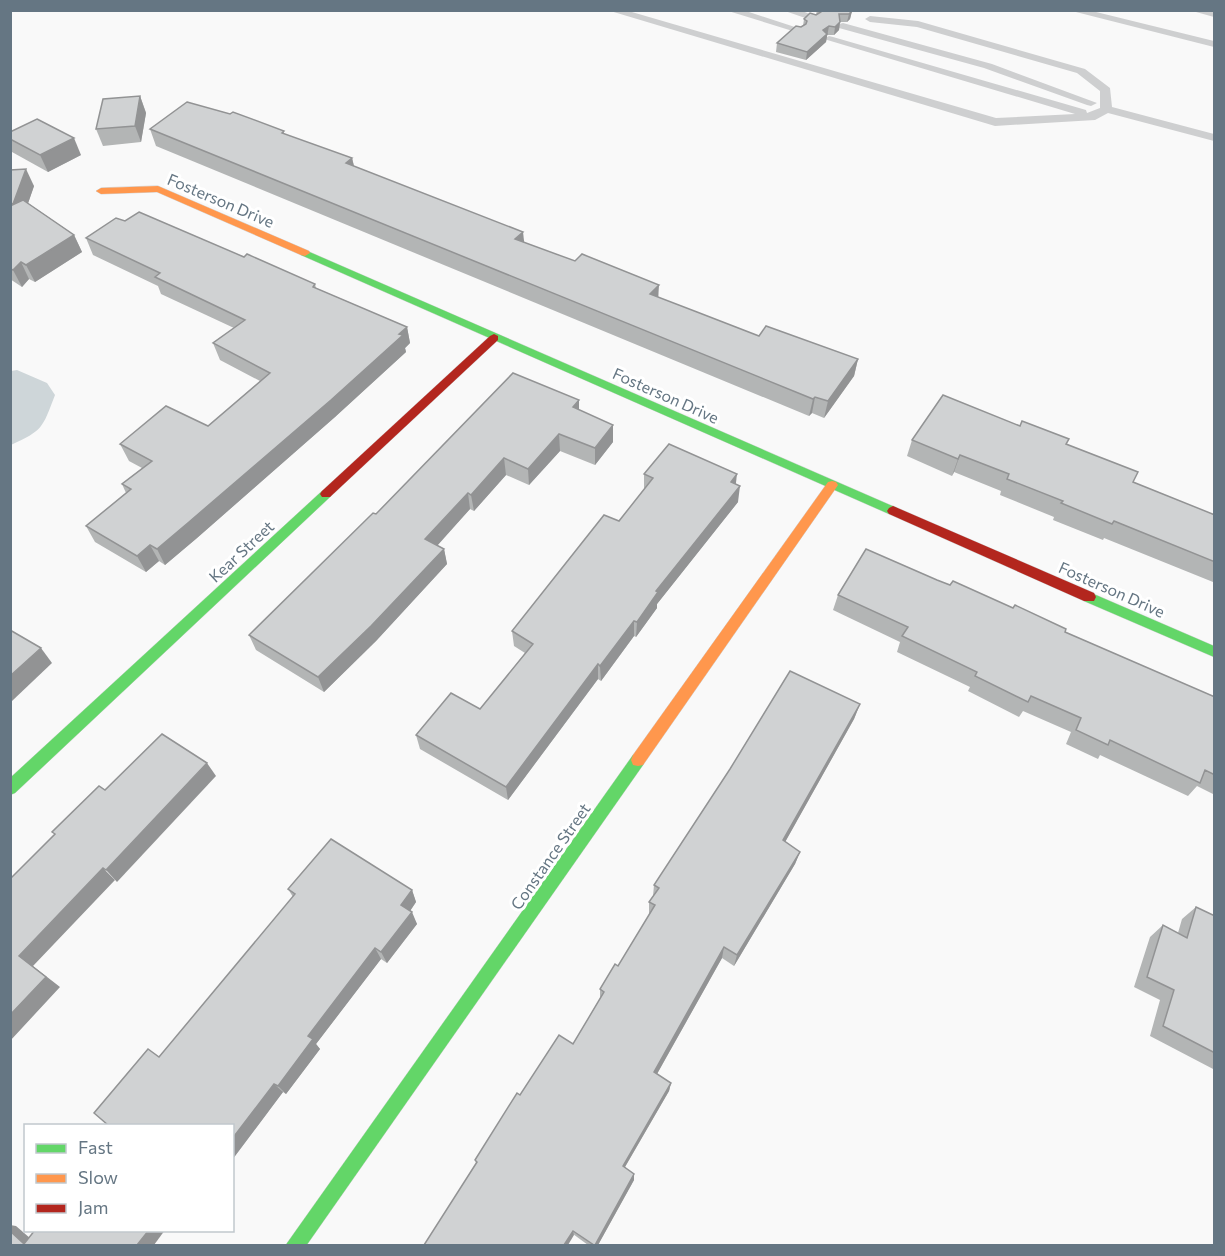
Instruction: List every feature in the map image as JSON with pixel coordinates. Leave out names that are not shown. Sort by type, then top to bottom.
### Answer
[{"type":"street","name":"Fosterson Drive","points":[[100,192],[158,189],[1215,652]]},
{"type":"street","name":"Kear Street","points":[[10,788],[494,338]]},
{"type":"street","name":"Constance Street","points":[[294,1245],[832,485]]},
{"type":"lane","points":[[612,10],[995,122],[1095,116],[1107,109]]},
{"type":"lane","points":[[730,10],[799,30]]},
{"type":"lane","points":[[787,10],[814,18]]},
{"type":"lane","points":[[1073,10],[1215,44]]},
{"type":"lane","points":[[1200,10],[1215,14]]},
{"type":"lane","points":[[870,19],[918,24],[1081,70],[1106,90],[1107,109]]},
{"type":"lane","points":[[843,26],[988,66],[1107,109],[1215,138]]},
{"type":"lane","points":[[829,39],[1095,116]]},
{"type":"shaded area","points":[[17,370],[47,383],[55,395],[44,422],[36,432],[11,445],[11,371]]},
{"type":"building","points":[[822,10],[852,11],[849,14],[839,14],[840,22],[835,27],[829,26],[823,30],[827,34],[807,52],[777,43],[796,26],[801,27],[806,24],[807,21],[804,19],[810,13],[816,15]]},
{"type":"building","points":[[140,96],[135,126],[96,129],[103,99]]},
{"type":"building","points":[[187,102],[230,114],[233,112],[284,131],[282,133],[352,158],[346,163],[523,232],[515,239],[575,261],[582,254],[659,285],[650,294],[759,336],[766,326],[858,359],[828,401],[815,397],[813,399],[150,129]]},
{"type":"building","points":[[37,119],[74,138],[40,155],[10,139],[10,132]]},
{"type":"building","points":[[26,169],[13,204],[10,203],[10,170]]},
{"type":"building","points":[[23,200],[74,235],[26,265],[21,262],[13,270],[10,268],[10,206]]},
{"type":"building","points":[[139,212],[244,257],[247,254],[315,284],[313,287],[407,327],[399,334],[403,335],[331,400],[189,522],[157,549],[150,545],[137,556],[86,526],[131,489],[122,484],[152,461],[120,444],[166,406],[208,426],[270,373],[213,343],[245,320],[155,277],[160,273],[86,238],[116,218],[125,221]]},
{"type":"building","points":[[513,373],[579,400],[573,407],[613,425],[595,448],[559,434],[528,469],[504,458],[471,495],[468,493],[425,539],[444,549],[371,626],[318,677],[249,635],[373,513],[376,514]]},
{"type":"building","points":[[943,395],[1020,426],[1022,421],[1069,439],[1066,444],[1138,472],[1133,482],[1215,515],[1215,562],[1114,521],[1112,524],[1061,503],[1063,501],[1007,479],[1009,474],[960,455],[958,459],[912,440]]},
{"type":"building","points":[[669,444],[737,474],[731,482],[740,486],[656,591],[658,592],[637,622],[634,621],[600,666],[598,664],[506,787],[416,735],[451,693],[480,709],[533,644],[512,631],[604,515],[619,521],[653,478],[644,474]]},
{"type":"building","points":[[866,549],[950,585],[953,581],[1013,608],[1015,605],[1066,629],[1065,632],[1215,697],[1215,775],[1205,770],[1200,783],[1110,740],[1108,745],[1076,730],[1081,718],[1031,696],[1028,702],[975,676],[977,672],[902,636],[908,627],[838,595]]},
{"type":"building","points":[[10,630],[41,648],[10,676]]},
{"type":"building","points":[[790,671],[860,704],[783,840],[800,852],[737,955],[724,947],[654,1072],[671,1083],[623,1166],[634,1174],[595,1245],[573,1231],[564,1245],[424,1245],[477,1162],[475,1160],[517,1093],[520,1095],[559,1035],[573,1044],[604,992],[600,989],[615,964],[618,966],[655,905],[649,902],[659,888],[654,885],[730,769]]},
{"type":"building","points":[[162,734],[207,763],[106,870],[103,868],[19,956],[46,977],[10,1015],[10,879],[55,834],[52,832],[99,786],[105,790]]},
{"type":"building","points":[[331,839],[412,890],[401,905],[412,912],[381,952],[375,948],[308,1036],[313,1039],[278,1086],[274,1084],[234,1136],[234,1124],[107,1124],[94,1113],[148,1049],[159,1057],[295,894],[288,889]]},
{"type":"building","points":[[1196,907],[1215,916],[1215,1053],[1163,1026],[1174,990],[1147,977],[1163,925],[1187,938]]},
{"type":"building","points":[[10,1231],[24,1244],[33,1232],[147,1232],[137,1245],[10,1245]]},
{"type":"traffic: fast","points":[[305,253],[893,511]]},
{"type":"traffic: fast","points":[[10,788],[326,494]]},
{"type":"traffic: fast","points":[[1089,597],[1214,652]]},
{"type":"traffic: fast","points":[[294,1246],[638,760]]},
{"type":"traffic: slow","points":[[101,191],[158,189],[305,253]]},
{"type":"traffic: slow","points":[[638,760],[832,485]]},
{"type":"traffic: jam","points":[[326,494],[494,338]]},
{"type":"traffic: jam","points":[[893,511],[1089,597]]}]
